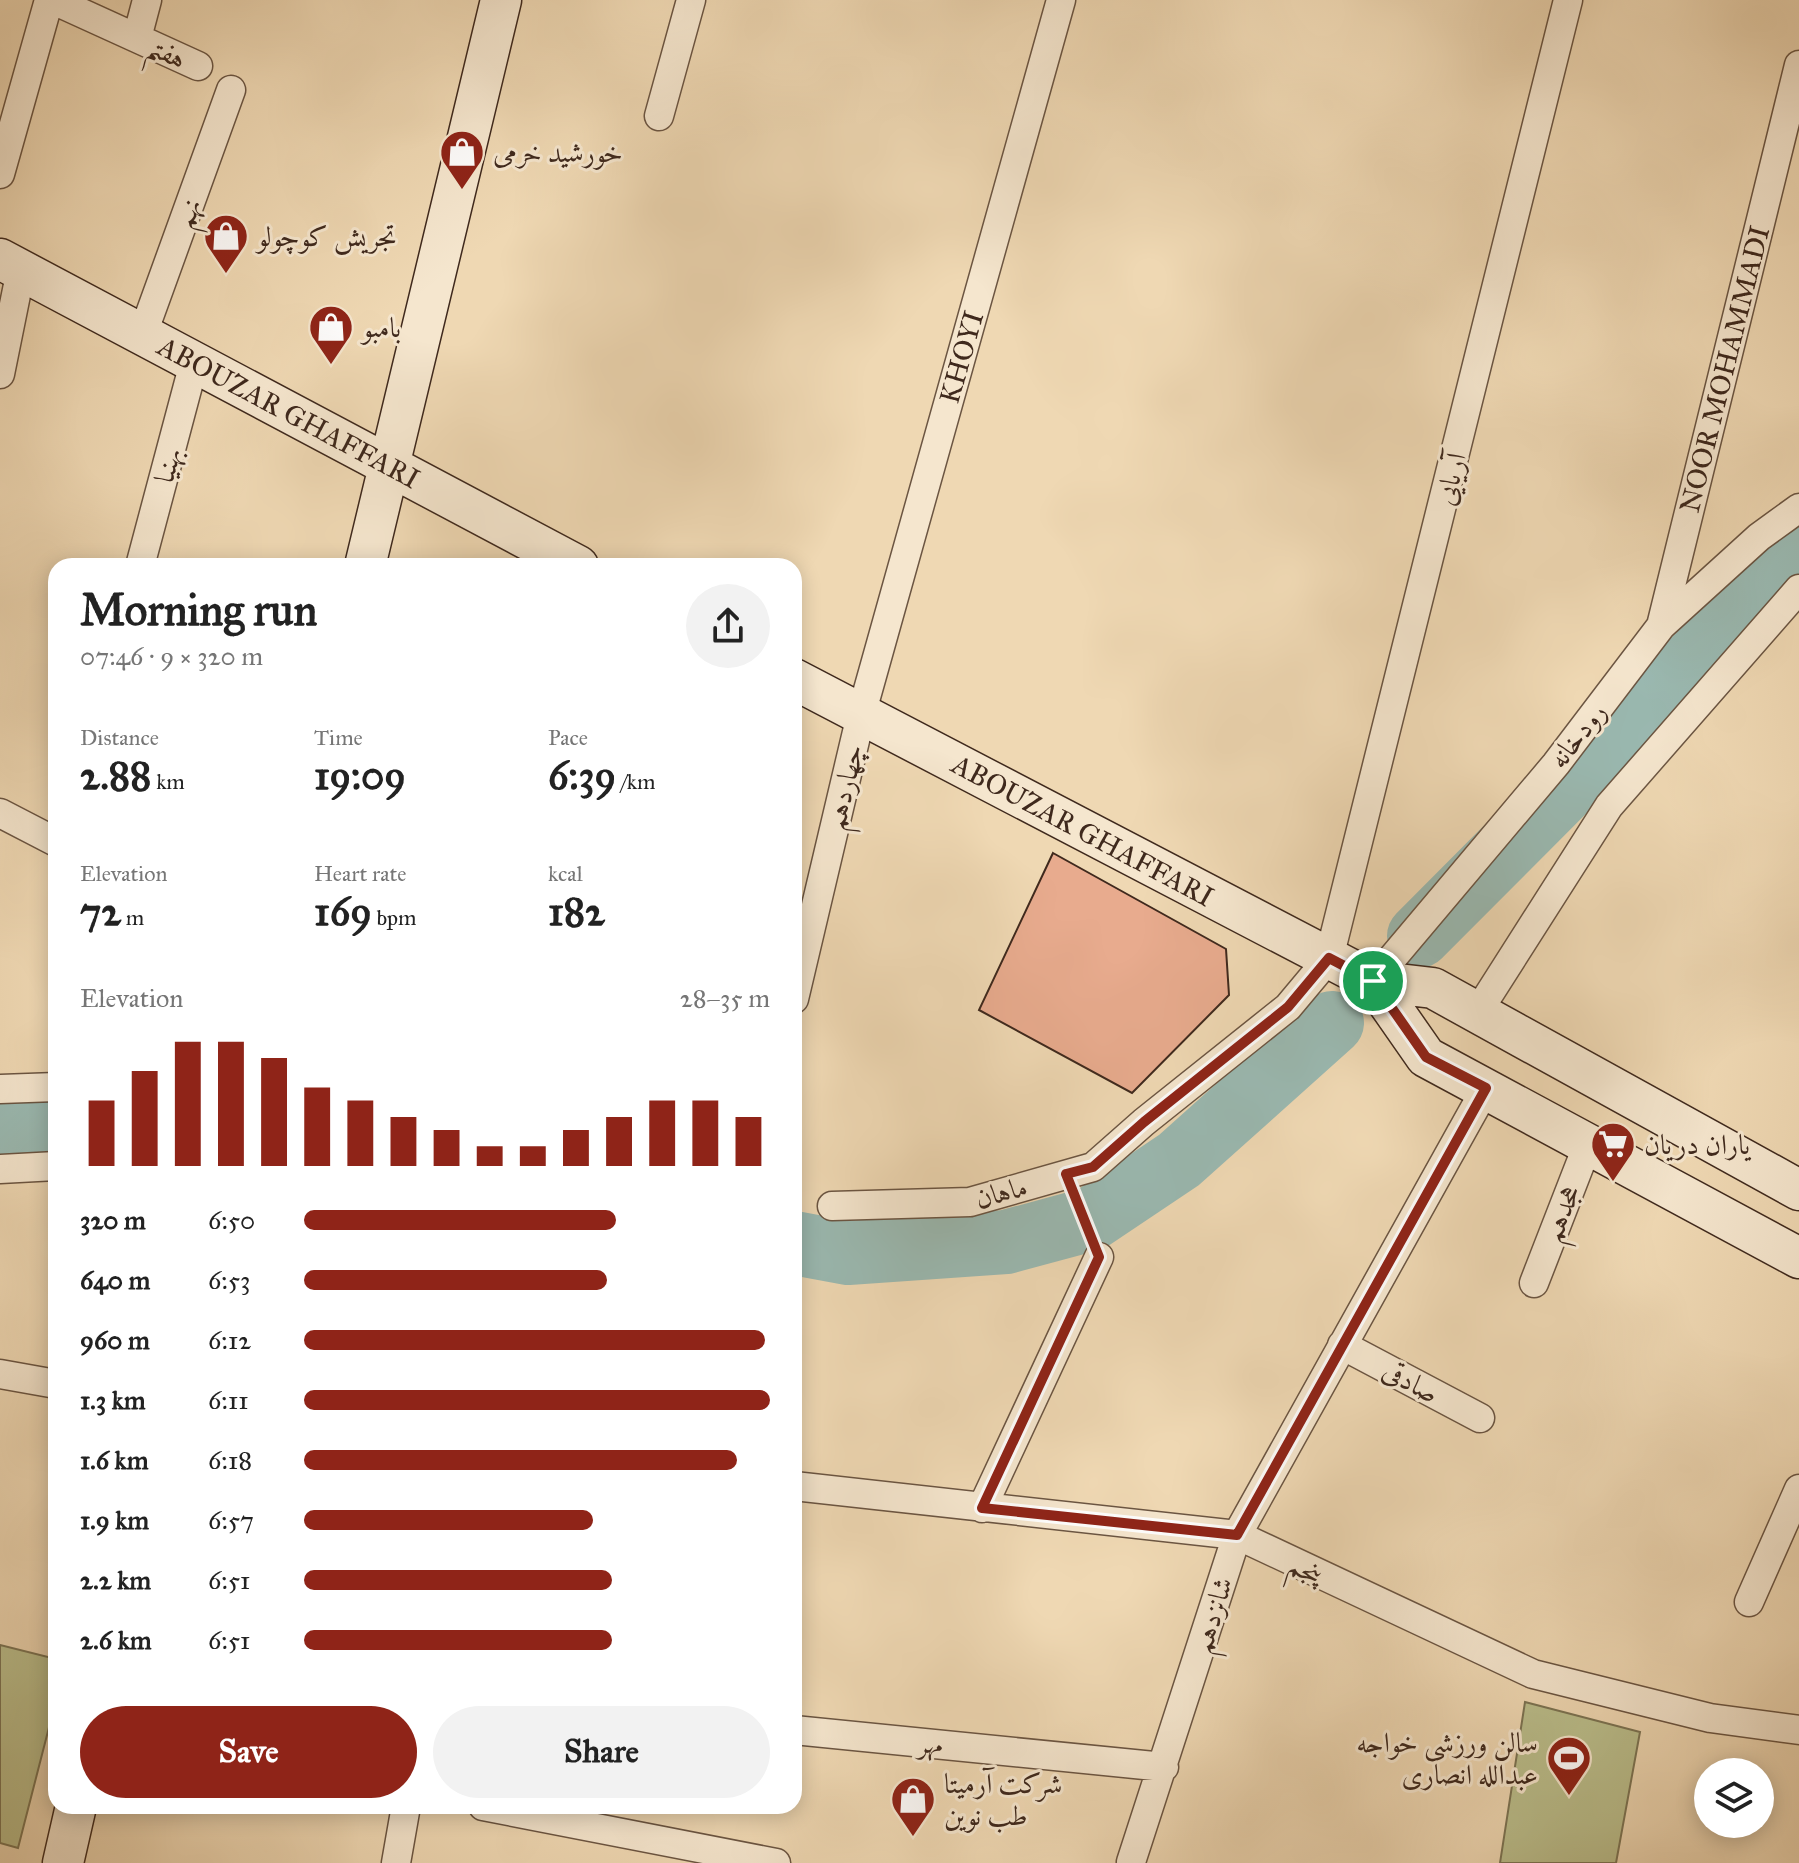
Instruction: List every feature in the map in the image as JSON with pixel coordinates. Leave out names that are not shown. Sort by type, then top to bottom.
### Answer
[{"type":"main road","points":[[367,558],[501,0]]},
{"type":"main road","name":"ABOUZAR GHAFFARI","points":[[10,264],[563,558]]},
{"type":"main road","name":"ABOUZAR GHAFFARI","points":[[802,683],[1373,981],[1433,988],[1799,1190]]},
{"type":"main road","name":"ABOUZAR GHAFFARI","points":[[1373,981],[1426,1057],[1799,1258]]},
{"type":"main road","points":[[63,1863],[74,1814]]},
{"type":"street","name":"هفتم","points":[[0,174],[51,0],[198,66]]},
{"type":"street","name":"هفتم","points":[[137,38],[147,0]]},
{"type":"street","name":"KHOYI","points":[[861,715],[1061,0]]},
{"type":"street","name":"آریایی","points":[[1329,958],[1568,0]]},
{"type":"street","points":[[659,116],[681,4]]},
{"type":"street","name":"NOOR MOHAMMADI","points":[[1661,626],[1799,65]]},
{"type":"street","name":"نهم","points":[[142,336],[231,90]]},
{"type":"street","points":[[0,374],[10,264]]},
{"type":"street","name":"بهنیا","points":[[142,558],[194,363]]},
{"type":"street","name":"رودخانه","points":[[1373,981],[1556,764],[1661,626],[1759,537],[1799,508]]},
{"type":"street","points":[[1477,1013],[1609,806],[1799,589]]},
{"type":"street","name":"چهاردهم","points":[[802,965],[861,715]]},
{"type":"street","points":[[0,813],[48,838]]},
{"type":"street","name":"ماهان","points":[[832,1206],[970,1202],[1093,1167],[1144,1122],[1288,1007],[1329,958]]},
{"type":"street","points":[[0,1089],[48,1087]]},
{"type":"street","name":"شانزدهم","points":[[1131,1862],[1237,1535],[1486,1088]]},
{"type":"street","name":"هجدهم","points":[[1534,1283],[1588,1144]]},
{"type":"street","points":[[0,1169],[48,1166]]},
{"type":"street","points":[[982,1508],[1099,1257]]},
{"type":"street","name":"صادقی","points":[[1342,1345],[1480,1418]]},
{"type":"street","points":[[0,1374],[48,1383]]},
{"type":"street","name":"پنجم","points":[[802,1487],[1237,1535],[1533,1674],[1710,1718],[1799,1730]]},
{"type":"street","points":[[1749,1602],[1799,1489]]},
{"type":"street","name":"مهر","points":[[802,1731],[1164,1767]]},
{"type":"street","points":[[396,1863],[405,1814]]},
{"type":"street","points":[[513,1814],[657,1852],[776,1863]]},
{"type":"path","points":[[1066,1174],[1099,1257]]},
{"type":"green space","points":[[0,1645],[48,1657],[48,1731],[18,1848],[0,1843]]},
{"type":"green space","name":"سالن ورزشی خواجه عبدالله انصاری","points":[[1525,1702],[1640,1732],[1616,1863],[1500,1863]]},
{"type":"building","points":[[1053,853],[1226,949],[1229,995],[1132,1093],[979,1010]]},
{"type":"waterway","points":[[1419,936],[1727,627],[1799,550]]},
{"type":"waterway","points":[[802,1244],[848,1253],[1006,1242],[1091,1219],[1179,1160],[1332,1023]]},
{"type":"waterway","points":[[0,1129],[48,1128]]},
{"type":"place","name":"خورشید خرمی","points":[[462,191]]},
{"type":"place","name":"تجریش کوچولو","points":[[226,275]]},
{"type":"place","name":"بامبو","points":[[331,366]]},
{"type":"place","name":"یاران دریان","points":[[1613,1183]]},
{"type":"place","name":"سالن ورزشی خواجه عبدالله انصاری","points":[[1569,1797]]},
{"type":"place","name":"شرکت آرمیتا طب نوین","points":[[913,1838]]},
{"type":"route","points":[[1329,958],[1373,981],[1426,1057],[1486,1088],[1237,1535],[982,1508],[1099,1257],[1066,1174],[1093,1167],[1144,1122],[1288,1007],[1329,958]]}]
